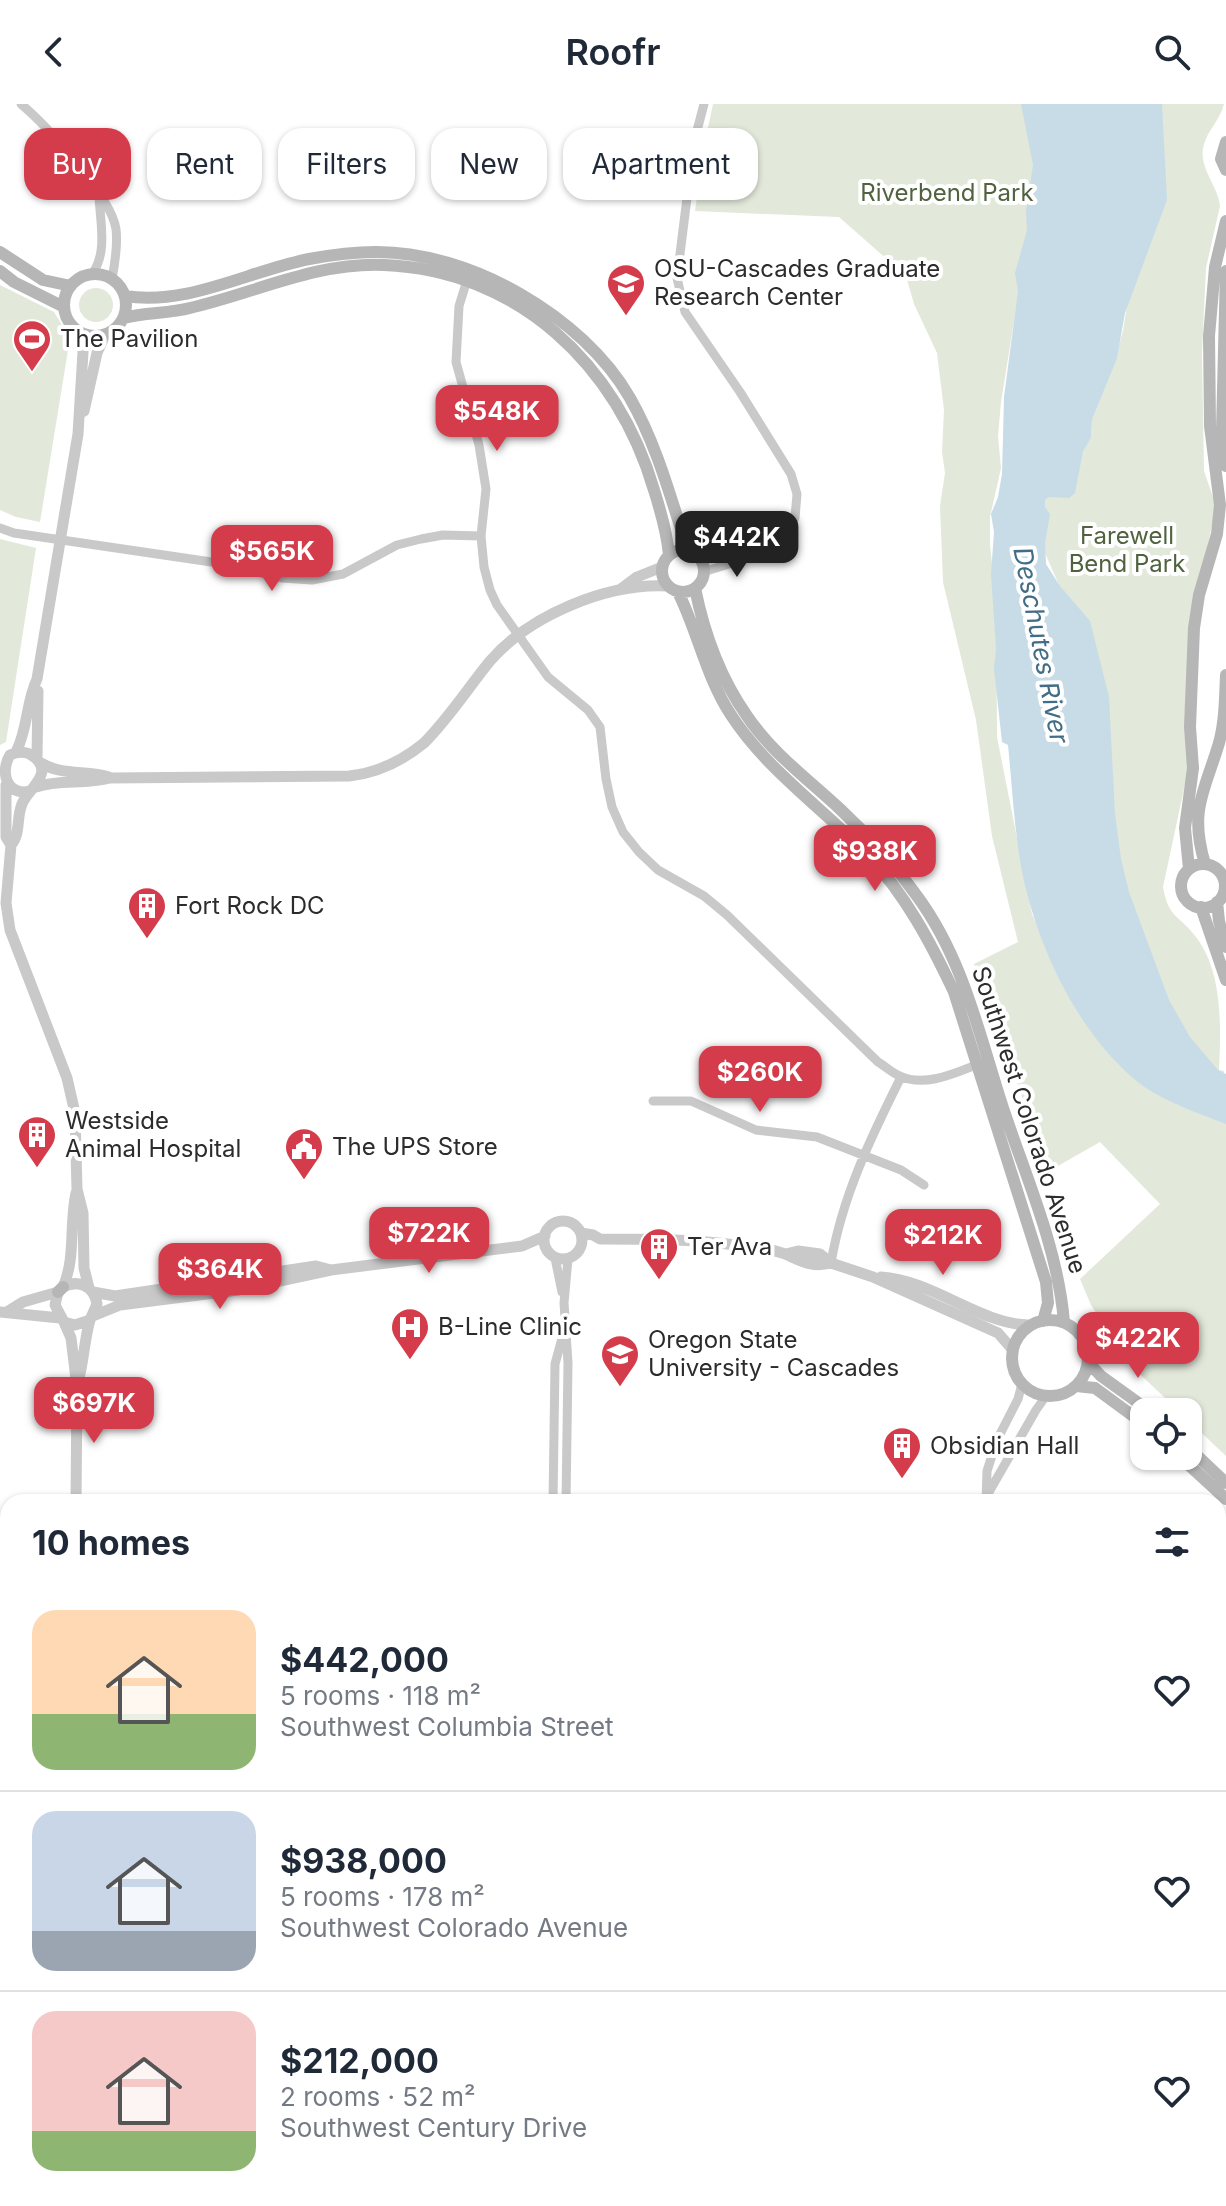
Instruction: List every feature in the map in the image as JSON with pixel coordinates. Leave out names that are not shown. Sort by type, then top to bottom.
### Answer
[{"type":"main road","points":[[1226,142],[1221,152],[1226,170]]},
{"type":"main road","points":[[1189,869],[1205,864],[1218,870],[1225,883],[1222,897],[1217,902],[1201,907],[1188,901],[1182,881],[1189,869],[1185,828],[1193,768],[1190,727],[1194,628],[1199,595],[1217,534],[1220,505],[1210,426],[1209,336],[1215,267],[1226,221]]},
{"type":"main road","points":[[0,252],[43,280],[71,286]]},
{"type":"main road","points":[[124,318],[189,309],[341,266],[383,264],[468,276],[553,330],[589,364],[609,390],[624,413],[647,463],[667,536],[664,580],[673,589],[695,588],[697,561],[644,425],[628,395],[600,359],[566,324],[546,309],[468,276],[423,257],[377,252],[335,254],[297,262],[167,297],[143,299],[125,296]]},
{"type":"main road","points":[[0,271],[14,282],[64,307]]},
{"type":"main road","points":[[1226,271],[1222,430],[1226,466]]},
{"type":"main road","points":[[92,274],[112,279],[125,296],[124,318],[116,329],[105,335],[93,337],[81,333],[67,318],[64,307],[71,286],[92,274]]},
{"type":"main road","points":[[666,561],[675,552],[697,561]]},
{"type":"main road","name":"Southwest Colorado Avenue","points":[[695,588],[720,667],[748,719],[782,756],[884,853],[919,898],[949,950],[972,1002],[982,1063],[1046,1282],[1048,1303],[1043,1321]]},
{"type":"main road","name":"Southwest Colorado Avenue","points":[[673,589],[688,611],[706,667],[731,716],[782,775],[870,857],[910,909],[954,992],[982,1063],[1059,1274],[1064,1322]]},
{"type":"main road","points":[[1205,864],[1198,837],[1198,809],[1224,720],[1226,675]]},
{"type":"main road","points":[[1217,902],[1226,947]]},
{"type":"main road","points":[[1201,907],[1226,980]]},
{"type":"main road","points":[[1043,1321],[1064,1322],[1083,1338],[1088,1362],[1084,1374],[1076,1386],[1058,1396],[1046,1396],[1029,1390],[1015,1374],[1012,1349],[1017,1338],[1028,1325],[1043,1321]]},
{"type":"main road","points":[[1088,1362],[1101,1376],[1132,1398]]},
{"type":"main road","points":[[1076,1386],[1095,1388],[1130,1414]]},
{"type":"main road","points":[[1202,1460],[1226,1483]]},
{"type":"main road","points":[[1194,1470],[1221,1494]]},
{"type":"street","points":[[21,104],[44,128]]},
{"type":"street","points":[[697,561],[742,560],[755,551],[779,542],[788,533],[795,518],[797,494],[791,474],[685,312],[677,278],[694,142],[704,104]]},
{"type":"street","points":[[92,274],[98,266],[102,248],[99,200]]},
{"type":"street","points":[[102,200],[110,210],[116,227],[112,279]]},
{"type":"street","points":[[468,276],[459,306],[456,362],[479,445],[485,483],[485,516],[481,536],[490,590],[548,677],[588,710],[600,727],[612,807],[623,832],[658,870],[718,907],[878,1062],[901,1077],[922,1080],[941,1077],[982,1063]]},
{"type":"street","points":[[78,434],[83,352],[81,333]]},
{"type":"street","points":[[11,845],[18,838],[20,808],[42,776],[38,760],[37,679],[78,434],[99,346],[105,335]]},
{"type":"street","points":[[0,528],[14,533],[225,564],[282,578],[312,580],[343,574],[397,545],[443,535],[481,536]]},
{"type":"street","points":[[621,589],[666,561]]},
{"type":"street","points":[[3,781],[17,792],[54,783],[96,782],[110,778],[364,775],[413,752],[424,743],[491,660],[536,623],[565,607],[621,589],[673,589]]},
{"type":"street","points":[[37,679],[31,691],[24,732],[1,772],[8,806],[6,837],[11,845],[6,903],[10,930],[67,1078],[75,1113],[77,1189],[83,1213],[84,1268],[97,1304],[91,1318],[77,1387]]},
{"type":"street","points":[[7,757],[30,754],[60,771],[110,778]]},
{"type":"street","points":[[831,1263],[837,1228],[864,1155],[901,1077]]},
{"type":"street","points":[[653,1101],[691,1101],[756,1130],[817,1137],[901,1170],[924,1185]]},
{"type":"street","points":[[76,1494],[77,1387],[71,1338],[55,1305],[71,1266],[71,1215],[77,1189]]},
{"type":"street","points":[[3,1312],[62,1320],[75,1325],[120,1305],[238,1290],[331,1270],[522,1246],[545,1236],[551,1226],[562,1222],[573,1224],[581,1240]]},
{"type":"street","points":[[522,1246],[557,1256],[574,1256],[581,1240],[593,1235],[600,1239],[698,1241],[786,1254],[798,1251],[820,1254],[831,1263],[873,1277],[998,1333],[1012,1349]]},
{"type":"street","points":[[545,1236],[557,1256],[564,1303],[568,1363],[566,1494]]},
{"type":"street","points":[[3,1312],[76,1283],[115,1296],[316,1266],[331,1270]]},
{"type":"street","points":[[873,1277],[910,1282],[1003,1321],[1028,1325]]},
{"type":"street","points":[[180,1298],[186,1291],[208,1287],[223,1279]]},
{"type":"street","points":[[553,1494],[555,1364],[564,1331]]},
{"type":"street","points":[[987,1494],[987,1471],[1022,1384]]},
{"type":"street","points":[[989,1494],[1046,1396]]},
{"type":"green space","name":"Riverbend Park","points":[[713,104],[1029,104],[1037,178],[1001,402],[998,436],[1001,468],[990,517],[996,600],[997,737],[1032,914],[1048,949],[1226,1116],[1226,1456],[1202,1433],[1202,1398],[1165,1398],[1127,1362],[1091,1305],[1080,1279],[1160,1204],[1100,1142],[1049,1171],[974,964],[1018,942],[992,836],[976,720],[943,582],[940,506],[945,473],[942,452],[944,410],[937,353],[914,304],[906,276],[839,217],[695,211],[696,200],[758,200],[758,128],[708,128]]},
{"type":"green space","name":"Farewell Bend Park","points":[[1158,104],[1224,104],[1206,139],[1203,152],[1205,168],[1220,206],[1206,268],[1202,353],[1204,471],[1214,500],[1214,516],[1205,558],[1188,770],[1163,887],[1168,906],[1196,937],[1211,967],[1220,1019],[1219,1070],[1224,1071],[1224,1075],[1200,1068],[1129,919],[1072,615],[1042,546],[1045,499],[1091,438],[1092,420],[1123,331]]},
{"type":"green space","name":"The Pavilion","points":[[0,285],[54,312],[70,338],[40,522],[0,510]]},
{"type":"green space","points":[[96,288],[108,293],[113,305],[108,317],[96,322],[84,317],[79,305],[84,293]]},
{"type":"green space","points":[[0,539],[36,548],[6,742],[0,745]]},
{"type":"water","name":"Deschutes River","points":[[1021,104],[1162,104],[1167,200],[1125,313],[1117,358],[1092,420],[1091,438],[1083,451],[1075,493],[1069,498],[1049,497],[1045,500],[1050,514],[1045,543],[1046,564],[1090,621],[1109,697],[1115,814],[1129,892],[1169,1000],[1190,1037],[1218,1070],[1226,1074],[1226,1124],[1152,1092],[1120,1066],[1099,1042],[1080,1016],[1049,957],[1021,866],[1008,745],[1002,742],[994,669],[996,649],[991,574],[994,532],[991,514],[1002,474],[1004,397],[1018,291],[1015,273],[1027,230],[1026,212],[1033,165]]},
{"type":"place","name":"OSU-Cascades Graduate Research Center","points":[[626,317]]},
{"type":"place","name":"The Pavilion","points":[[32,373]]},
{"type":"place","name":"Fort Rock DC","points":[[147,940]]},
{"type":"place","name":"Westside Animal Hospital","points":[[37,1169]]},
{"type":"place","name":"The UPS Store","points":[[304,1181]]},
{"type":"place","name":"Ter Ava","points":[[659,1281]]},
{"type":"place","name":"B-Line Clinic","points":[[410,1361]]},
{"type":"place","name":"Oregon State University - Cascades","points":[[620,1388]]},
{"type":"place","name":"Obsidian Hall","points":[[902,1480]]}]
